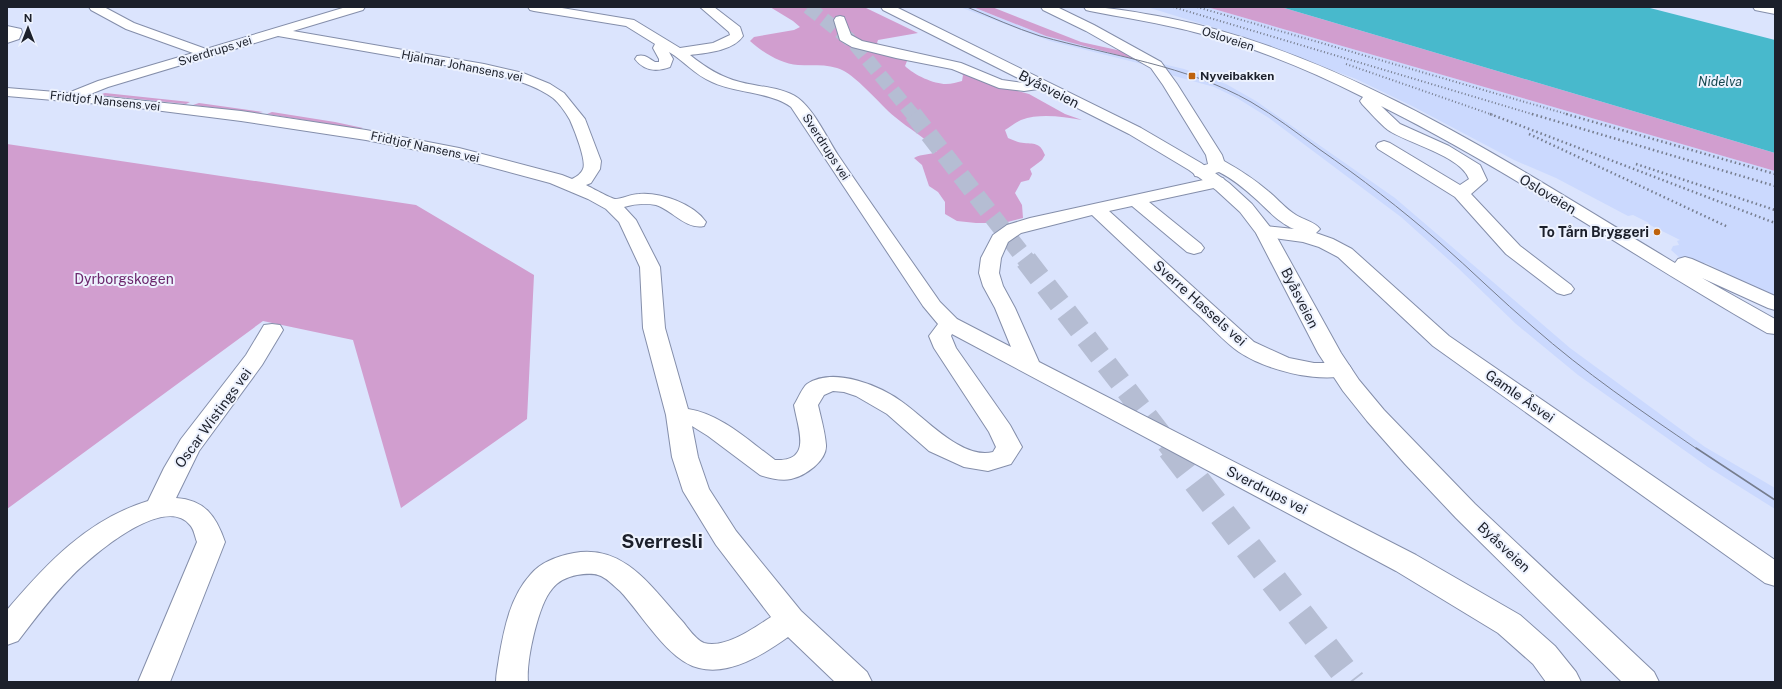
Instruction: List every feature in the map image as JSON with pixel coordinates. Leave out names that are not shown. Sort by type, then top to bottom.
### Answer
[{"type":"street","points":[[95,7],[130,26],[206,54]]},
{"type":"street","name":"Sverdrups vei","points":[[72,96],[103,84],[359,7]]},
{"type":"street","name":"Sverdrups vei","points":[[534,7],[630,23],[678,52],[699,69],[720,81],[774,94],[791,100],[803,112],[830,155],[933,306],[950,324],[1406,563],[1509,624],[1544,655],[1564,682]]},
{"type":"street","points":[[678,52],[723,44],[733,40],[736,36],[737,32],[735,30],[706,7]]},
{"type":"street","name":"Byåsveien","points":[[887,7],[1211,173],[1245,207],[1265,232],[1312,324],[1340,370],[1365,402],[1401,444],[1486,532],[1592,630],[1643,682]]},
{"type":"street","points":[[1047,7],[1090,28],[1156,65],[1170,84],[1214,155],[1211,173]]},
{"type":"street","name":"Osloveien","points":[[1062,7],[1178,24],[1229,38],[1286,59],[1360,90],[1489,159],[1775,328]]},
{"type":"street","points":[[1759,7],[1775,10]]},
{"type":"street","points":[[313,8],[325,18]]},
{"type":"street","points":[[840,20],[845,37],[858,44],[896,54],[956,66],[999,84],[1024,87],[1040,85]]},
{"type":"street","points":[[7,30],[16,32],[14,36],[7,39]]},
{"type":"street","name":"Hjalmar Johansens vei","points":[[278,32],[291,36],[484,68],[518,76],[545,87],[559,96],[577,119],[593,162],[592,169],[585,179],[573,186]]},
{"type":"street","points":[[642,59],[650,66],[665,64],[666,59],[660,48],[662,42]]},
{"type":"street","points":[[1360,90],[1370,106],[1394,127],[1442,149],[1474,169],[1478,180],[1461,193]]},
{"type":"street","name":"Fridtjof Nansens vei","points":[[7,92],[72,96],[240,116],[366,135],[459,153],[556,179],[612,205],[627,220],[650,267],[654,328],[678,415],[685,457],[696,491],[726,538],[790,620],[856,682]]},
{"type":"street","points":[[1384,146],[1461,193],[1513,250],[1564,289]]},
{"type":"street","points":[[1030,367],[1005,308],[992,286],[989,273],[991,258],[1000,239],[1014,229],[1037,222],[1136,201],[1211,173],[1236,174],[1263,196],[1280,213],[1289,219],[1350,246],[1368,259]]},
{"type":"street","points":[[612,205],[626,200],[659,200],[675,206],[697,222]]},
{"type":"street","points":[[1136,201],[1194,248]]},
{"type":"street","name":"Sverre Hassels vei","points":[[1097,210],[1246,347],[1283,364],[1314,370],[1340,370]]},
{"type":"street","name":"Gamle Åsvei","points":[[1265,232],[1288,232],[1312,237],[1345,253],[1441,341],[1775,575]]},
{"type":"street","points":[[1612,233],[1636,240],[1775,304]]},
{"type":"street","points":[[1680,260],[1775,312]]},
{"type":"street","points":[[678,415],[697,418],[717,430],[769,469],[789,470],[809,458],[814,446],[806,404],[815,390],[830,384],[846,385],[864,391],[895,408],[938,445],[973,461],[988,462],[1002,458],[1009,447],[1007,442],[945,348],[940,336],[950,324]]},
{"type":"street","name":"Oscar Wistings vei","points":[[158,508],[176,468],[191,444],[241,379],[263,347],[272,330]]},
{"type":"street","points":[[7,632],[68,562],[85,546],[108,530],[130,518],[158,508],[174,506],[186,509],[198,516],[206,528],[211,542],[154,682]]},
{"type":"street","points":[[512,682],[518,638],[531,595],[541,581],[555,570],[569,565],[599,563],[611,567],[625,578],[685,646],[700,655],[717,656],[737,652],[756,643],[790,620]]},
{"type":"shaded area","points":[[960,7],[973,7],[1046,36],[1184,69],[1226,84],[1256,101],[1395,198],[1570,348],[1705,447],[1775,488],[1775,509],[1708,467],[1578,375],[1516,324],[1458,268],[1401,217],[1269,118],[1237,98],[1214,87],[1171,75],[1166,70],[1050,41]]},
{"type":"shaded area","points":[[1147,7],[1207,7],[1775,171],[1775,298],[1706,263],[1698,263],[1680,258],[1671,250],[1673,246],[1679,245],[1677,241],[1680,240],[1633,215],[1628,216],[1556,178],[1514,160],[1412,106],[1356,79],[1244,37]]},
{"type":"green space","points":[[770,7],[864,7],[918,33],[878,40],[877,43],[882,48],[905,59],[907,61],[905,66],[919,76],[941,84],[950,84],[962,81],[963,75],[956,71],[959,69],[995,85],[1029,94],[1065,114],[1082,120],[1052,116],[1036,117],[1021,120],[1005,130],[1008,138],[1037,145],[1041,148],[1045,155],[1042,160],[1030,169],[1032,174],[1029,180],[1021,182],[1015,193],[1022,205],[1023,218],[1004,223],[957,221],[945,214],[945,202],[938,192],[929,186],[922,165],[914,158],[932,154],[937,151],[927,141],[889,112],[852,76],[844,71],[827,66],[798,65],[785,62],[766,53],[750,41],[754,37],[794,30],[800,27]]},
{"type":"green space","points":[[973,7],[992,7],[1081,42],[1126,52],[1149,63],[1046,36]]},
{"type":"green space","points":[[1207,7],[1281,7],[1775,153],[1775,171]]},
{"type":"green space","points":[[105,93],[190,102],[186,104],[99,95]]},
{"type":"green space","points":[[199,103],[263,112],[258,113],[193,105]]},
{"type":"green space","points":[[272,112],[363,128],[360,129],[267,114]]},
{"type":"green space","name":"Dyrborgskogen","points":[[7,144],[416,205],[534,275],[527,419],[401,508],[353,340],[263,321],[7,509]]},
{"type":"water","name":"Nidelva","points":[[1281,7],[1646,7],[1775,40],[1775,153]]},
{"type":"tunnel","points":[[808,7],[853,42],[913,115]]},
{"type":"tunnel","points":[[913,114],[1027,261]]},
{"type":"tunnel","points":[[1026,260],[1172,449]]},
{"type":"tunnel","points":[[1171,448],[1352,682]]},
{"type":"tram line","points":[[967,7],[1040,36],[1148,63],[1201,79],[1226,89],[1260,107],[1350,171],[1395,206],[1439,242],[1521,317],[1572,360],[1634,406],[1697,449]]},
{"type":"tram line","points":[[1696,448],[1775,500]]},
{"type":"railway","points":[[1173,7],[1535,115]]},
{"type":"railway","points":[[1197,7],[1570,115]]},
{"type":"railway","points":[[1346,64],[1493,115]]},
{"type":"railway","points":[[1490,114],[1775,223]]},
{"type":"railway","points":[[1532,114],[1775,186]]},
{"type":"railway","points":[[1566,114],[1775,174]]},
{"type":"railway","points":[[1529,134],[1728,227]]},
{"type":"railway","points":[[1636,164],[1775,210]]},
{"type":"place","name":"Nyveibakken","points":[[1192,76]]},
{"type":"place","name":"To Tårn Bryggeri","points":[[1657,232]]},
{"type":"district","name":"Sverresli","points":[[662,541]]}]
